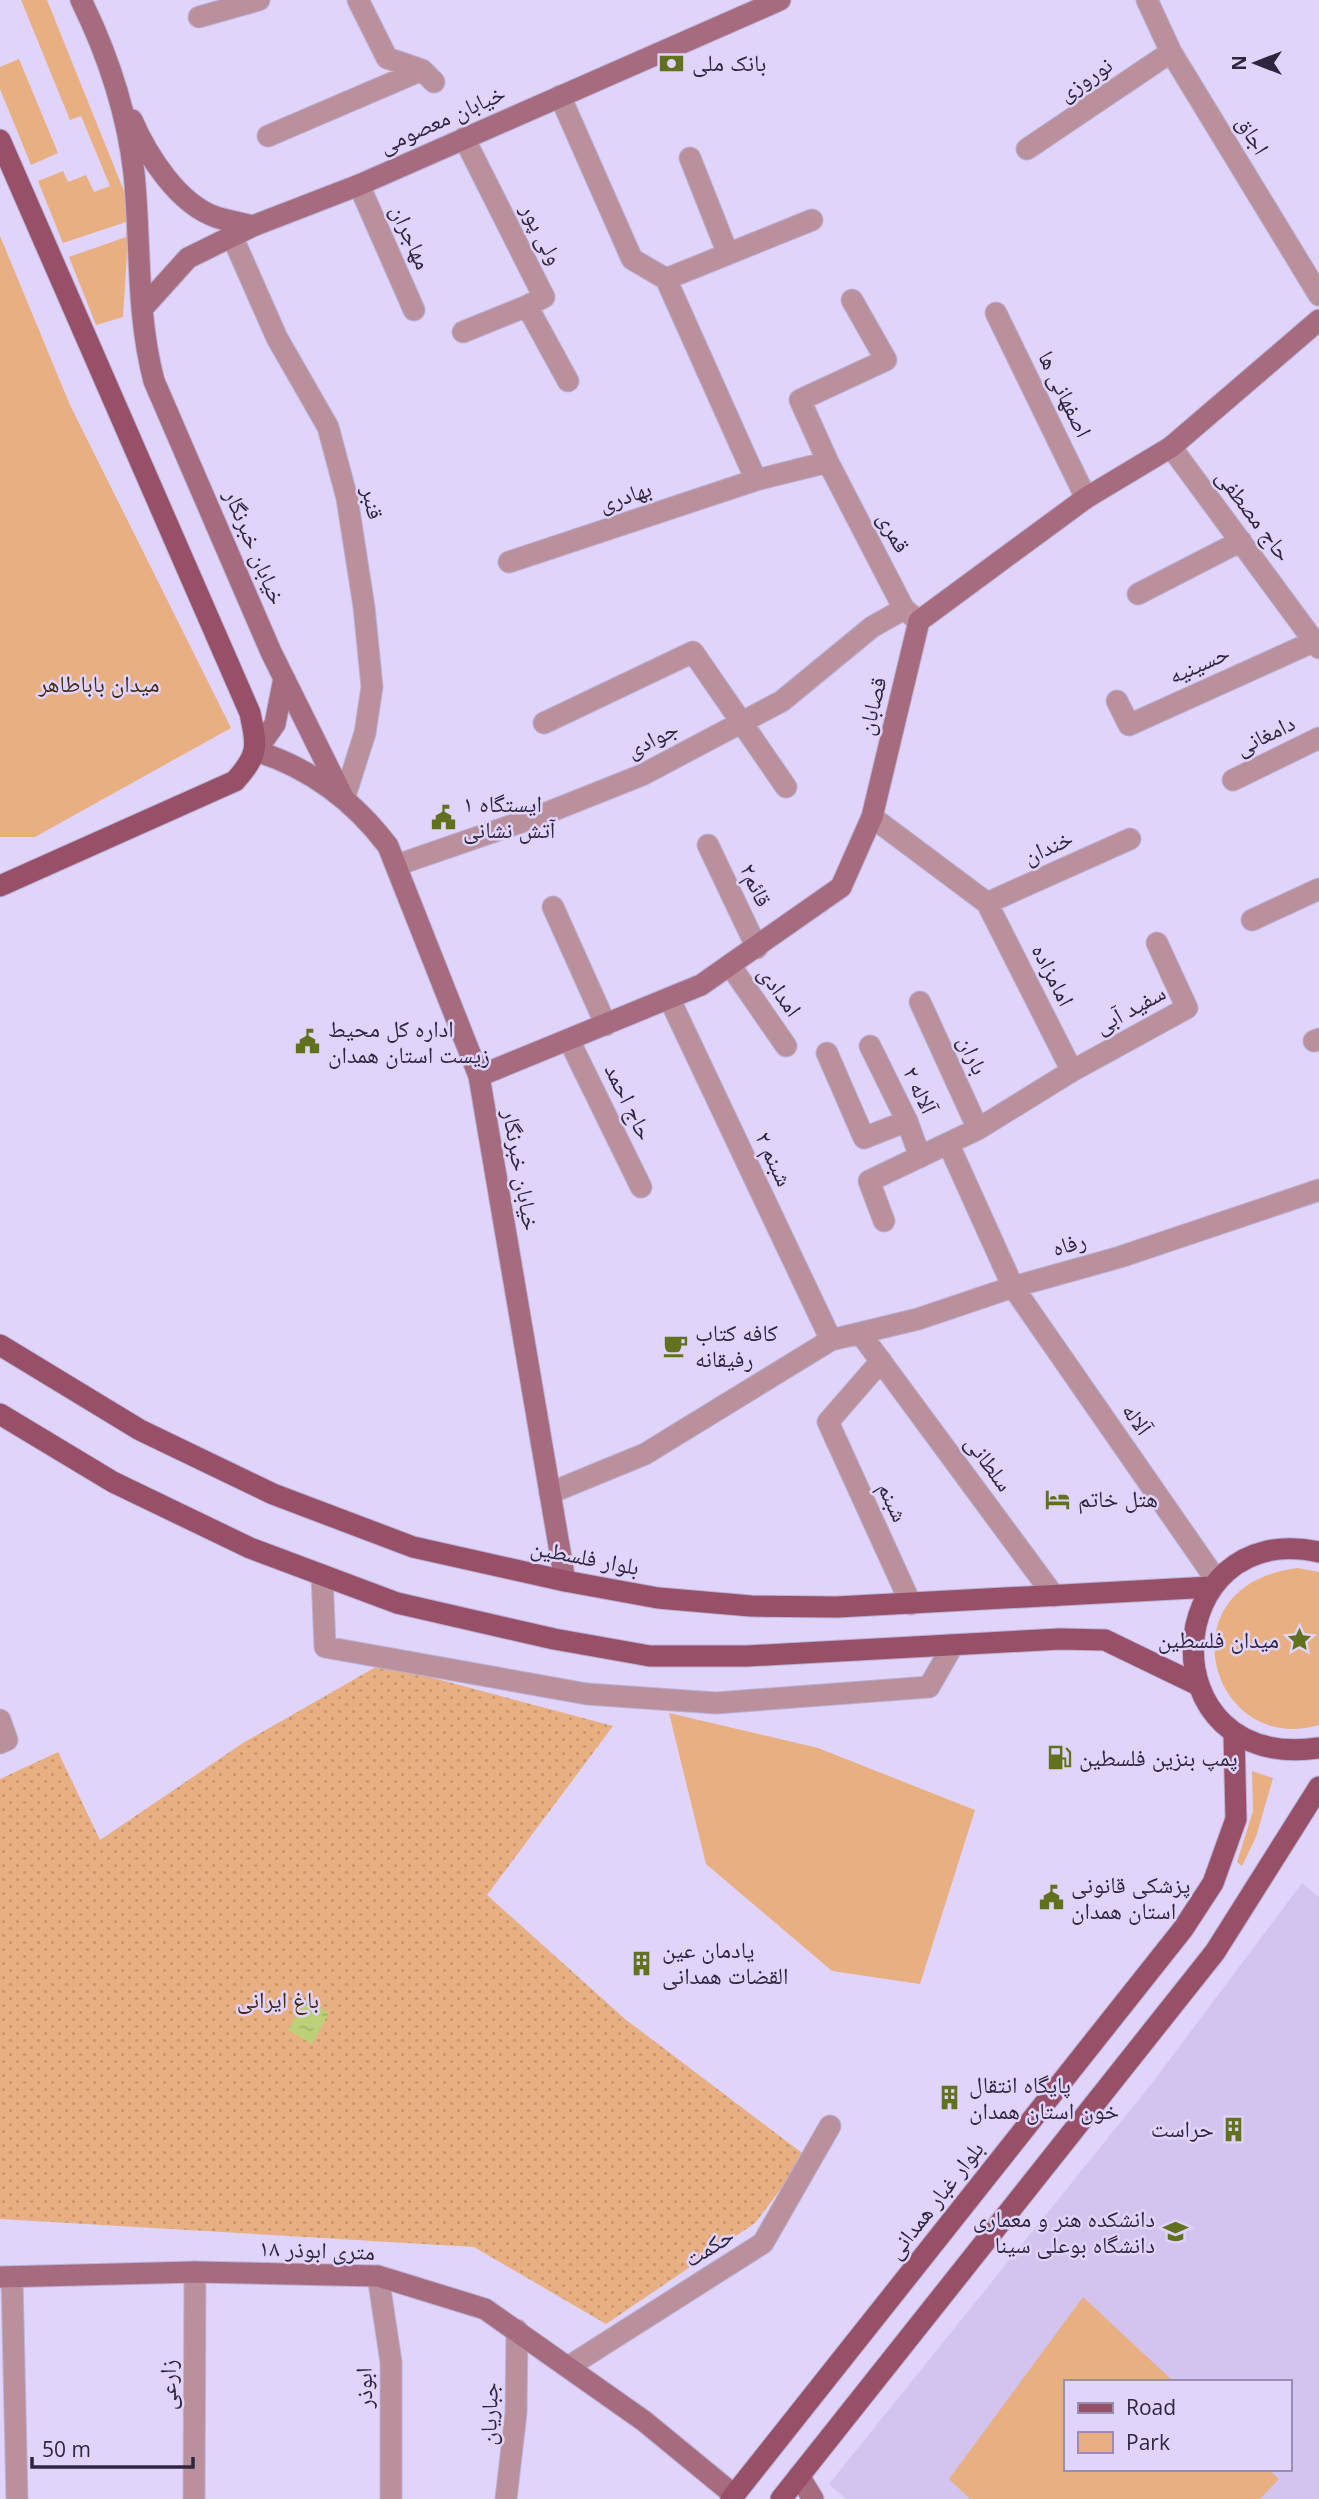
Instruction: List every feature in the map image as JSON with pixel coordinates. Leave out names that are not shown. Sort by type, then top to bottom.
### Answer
[{"type":"main road","points":[[81,0],[143,144],[173,187],[213,216],[253,226]]},
{"type":"main road","name":"خیابان معصومی","points":[[142,309],[188,258],[232,236],[359,185],[560,96],[753,5],[780,0]]},
{"type":"main road","name":"خیابان خبرنگار","points":[[120,94],[134,173],[144,345],[155,381],[284,678],[344,799]]},
{"type":"main road","points":[[0,140],[250,713],[256,751]]},
{"type":"main road","points":[[912,615],[1086,498],[1171,446],[1319,320]]},
{"type":"main road","name":"قصابان","points":[[478,1076],[670,1000],[757,948],[841,887],[872,817],[912,615]]},
{"type":"main road","points":[[0,886],[235,781],[250,764],[275,723],[284,678]]},
{"type":"main road","name":"خیابان خبرنگار","points":[[256,751],[287,761],[344,799],[366,817],[388,846],[478,1076],[565,1581]]},
{"type":"main road","name":"بلوار فلسطین","points":[[0,1345],[140,1430],[273,1494],[413,1547],[565,1581],[657,1598],[751,1606],[837,1607],[1054,1597],[1214,1584]]},
{"type":"main road","points":[[0,1414],[113,1482],[250,1548],[397,1603],[554,1639],[650,1656],[747,1656],[1060,1639],[1105,1640],[1196,1684]]},
{"type":"main road","points":[[1319,1552],[1300,1548],[1269,1550],[1241,1562],[1214,1584],[1195,1620],[1191,1652],[1196,1684],[1211,1711],[1234,1733],[1262,1747],[1292,1752],[1319,1748]]},
{"type":"main road","name":"بلوار غبار همدانی","points":[[732,2497],[1191,1918],[1213,1883],[1236,1819],[1234,1733]]},
{"type":"main road","points":[[780,2499],[1215,1952],[1319,1787]]},
{"type":"main road","name":"۱۸ متری ابوذر","points":[[6,2277],[195,2272],[378,2276],[485,2309],[644,2421],[732,2497]]},
{"type":"main road","points":[[799,2476],[813,2499]]},
{"type":"street","points":[[198,18],[259,0]]},
{"type":"street","points":[[268,136],[428,76],[387,58],[358,0]]},
{"type":"street","name":"اجاق","points":[[1147,0],[1171,52],[1319,295]]},
{"type":"street","name":"نوروزی","points":[[1027,149],[1171,52]]},
{"type":"street","points":[[560,96],[632,259],[666,279],[756,480]]},
{"type":"street","name":"ولی پور","points":[[464,138],[544,297],[527,306]]},
{"type":"street","points":[[690,158],[728,254]]},
{"type":"street","name":"مهاجران","points":[[359,185],[414,310]]},
{"type":"street","points":[[666,279],[812,220]]},
{"type":"street","name":"قنبر","points":[[232,236],[277,338],[328,427],[347,498],[364,607],[372,687],[365,733],[344,799]]},
{"type":"street","name":"قمری","points":[[852,300],[886,360],[800,400],[828,463],[912,615]]},
{"type":"street","points":[[463,332],[527,306],[568,381]]},
{"type":"street","name":"اصفهانی ها","points":[[996,313],[1086,498]]},
{"type":"street","name":"حاج مصطفی","points":[[1171,446],[1317,645]]},
{"type":"street","name":"بهادری","points":[[509,562],[756,480],[828,463]]},
{"type":"street","points":[[1138,594],[1241,541]]},
{"type":"street","name":"جوادی","points":[[397,865],[539,816],[642,775],[782,701],[872,627],[912,615]]},
{"type":"street","name":"حسینیه","points":[[1116,701],[1129,725],[1317,645]]},
{"type":"street","points":[[544,723],[693,652],[786,787]]},
{"type":"street","name":"دامغانی","points":[[1233,780],[1319,738]]},
{"type":"street","name":"امامزاده","points":[[872,817],[986,903],[1072,1071]]},
{"type":"street","name":"خندان","points":[[986,903],[1130,839]]},
{"type":"street","name":"قائم۲","points":[[708,845],[757,948]]},
{"type":"street","points":[[1252,920],[1319,889]]},
{"type":"street","points":[[553,907],[606,1025]]},
{"type":"street","name":"سفید آبی","points":[[1072,1071],[1187,1008],[1157,943]]},
{"type":"street","name":"امدادی","points":[[730,965],[786,1046]]},
{"type":"street","name":"شبنم ۲","points":[[670,1000],[831,1340]]},
{"type":"street","name":"باران","points":[[920,1002],[978,1129]]},
{"type":"street","name":"حاج احمد","points":[[569,1040],[641,1187]]},
{"type":"street","name":"آلاله ۲","points":[[870,1046],[907,1121],[920,1157]]},
{"type":"street","points":[[827,1053],[864,1138],[907,1121]]},
{"type":"street","points":[[884,1221],[869,1181],[978,1129],[1072,1071]]},
{"type":"street","points":[[948,1143],[1013,1287]]},
{"type":"street","name":"رفاه","points":[[550,1493],[645,1454],[831,1340],[918,1320],[1013,1287],[1121,1257],[1319,1190]]},
{"type":"street","name":"آلاله","points":[[1013,1287],[1214,1584]]},
{"type":"street","name":"سلطانی","points":[[860,1333],[1054,1597]]},
{"type":"street","name":"شبنم","points":[[881,1361],[828,1422],[911,1604]]},
{"type":"street","points":[[322,1575],[325,1647],[587,1694],[716,1703],[929,1687],[953,1645]]},
{"type":"street","points":[[0,1720],[7,1740],[0,1743]]},
{"type":"street","name":"حکمت","points":[[568,2367],[764,2244],[830,2126]]},
{"type":"street","name":"زارعی","points":[[194,2499],[195,2272]]},
{"type":"street","name":"ابوذر","points":[[378,2276],[391,2362],[391,2499]]},
{"type":"street","points":[[6,2277],[17,2499]]},
{"type":"street","name":"جباریان","points":[[506,2499],[516,2424],[517,2330]]},
{"type":"shaded area","name":"دانشکده هنر و معماری دانشگاه بوعلی سینا","points":[[1302,1883],[1319,1897],[1319,2499],[846,2499],[829,2484],[1152,2083]]},
{"type":"green space","points":[[21,0],[47,0],[130,206],[123,317],[96,325],[69,257],[126,237],[126,222],[63,243],[38,181],[63,171],[68,182],[86,175],[94,192],[110,186],[81,116],[70,120]]},
{"type":"green space","points":[[19,59],[58,153],[31,165],[0,89],[0,67]]},
{"type":"green space","name":"میدان باباطاهر","points":[[0,236],[70,405],[231,728],[35,837],[0,837]]},
{"type":"green space","points":[[1298,1568],[1319,1572],[1319,1725],[1281,1728],[1250,1716],[1228,1694],[1216,1664],[1216,1633],[1228,1604],[1255,1581]]},
{"type":"green space","name":"باغ ایرانی","points":[[381,1664],[613,1726],[487,1895],[625,2019],[806,2156],[755,2223],[606,2324],[474,2247],[0,2219],[0,1779],[58,1752],[100,1840],[243,1743]]},
{"type":"green space","points":[[669,1713],[818,1748],[975,1810],[920,1984],[832,1971],[706,1864]]},
{"type":"green space","points":[[1252,1771],[1273,1778],[1256,1837],[1242,1866],[1237,1862],[1253,1811]]},
{"type":"green space","points":[[1083,2297],[1172,2380],[1064,2380],[1064,2471],[1270,2471],[1279,2479],[1260,2499],[970,2499],[949,2479]]},
{"type":"water","points":[[306,1999],[329,2013],[312,2044],[288,2030]]},
{"type":"place","name":"بانک ملی","points":[[672,63]]},
{"type":"place","name":"ایستگاه ۱ آتش نشانی","points":[[443,817]]},
{"type":"place","name":"اداره کل محیط زیست استان همدان","points":[[308,1042]]},
{"type":"place","name":"کافه کتاب رفیقانه","points":[[675,1346]]},
{"type":"place","name":"هتل خاتم","points":[[1058,1499]]},
{"type":"place","name":"میدان فلسطین","points":[[1299,1640]]},
{"type":"place","name":"پمپ بنزین فلسطین","points":[[1059,1758]]},
{"type":"place","name":"پزشکی قانونی استان همدان","points":[[1051,1898]]},
{"type":"place","name":"یادمان عین القضات همدانی","points":[[642,1963]]},
{"type":"place","name":"پایگاه انتقال خون استان همدان","points":[[949,2098]]},
{"type":"place","name":"حراست","points":[[1234,2129]]},
{"type":"place","name":"دانشکده هنر و معماری دانشگاه بوعلی سینا","points":[[1175,2232]]}]
